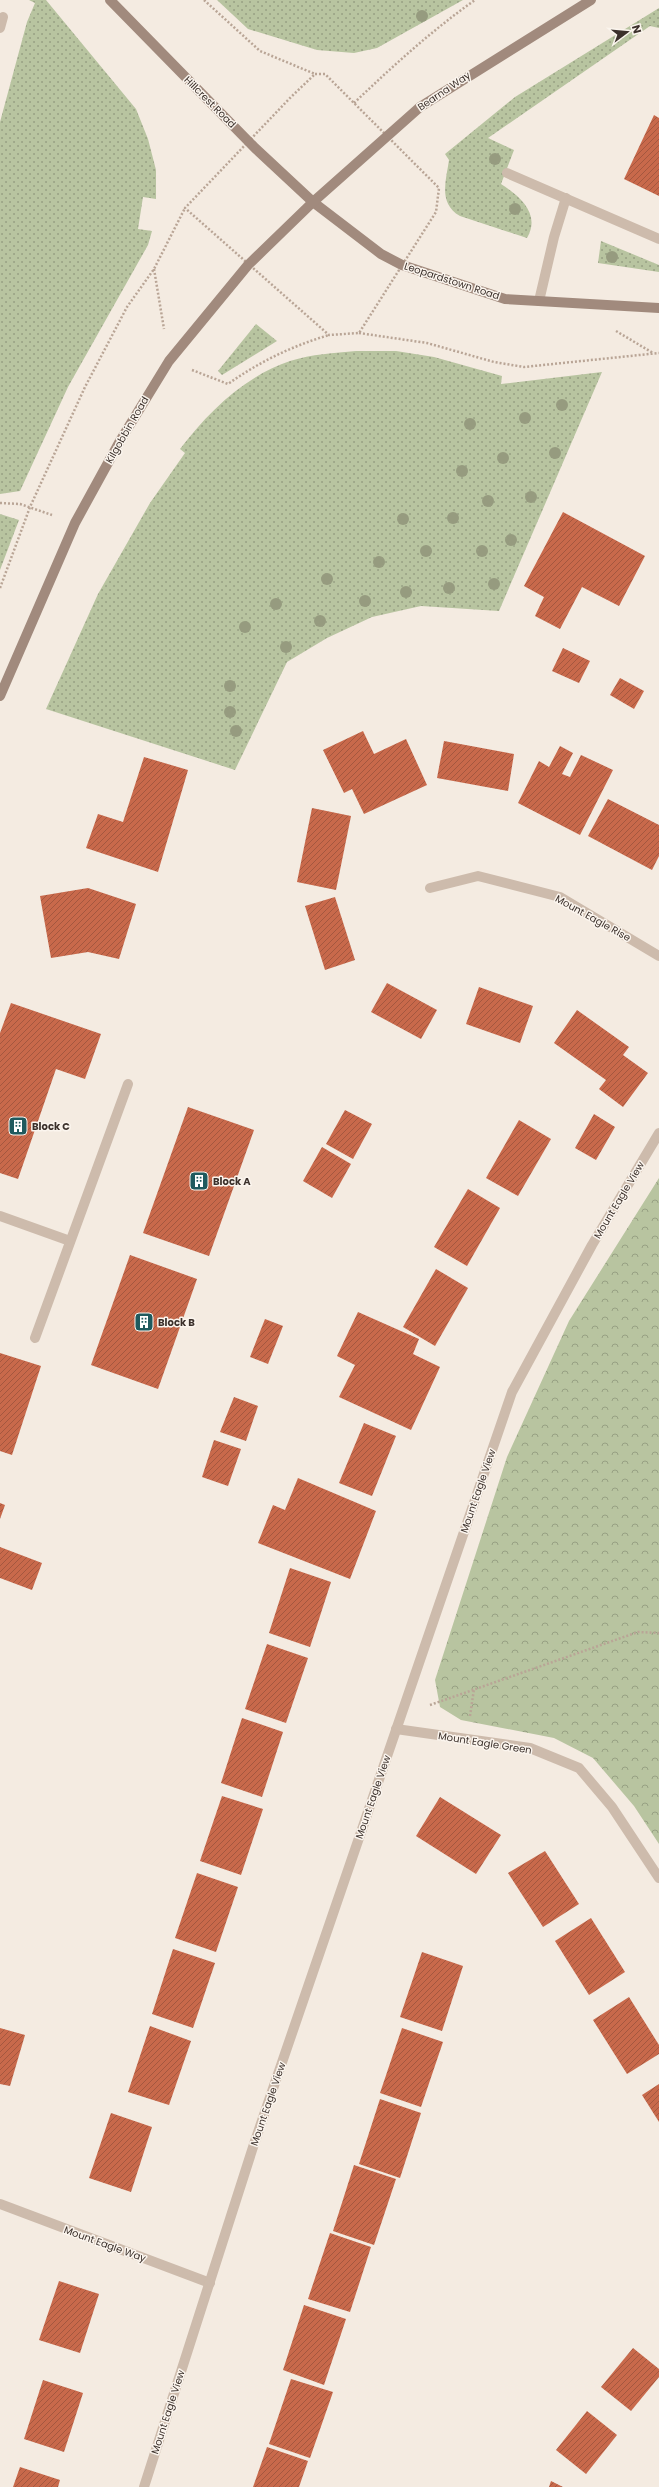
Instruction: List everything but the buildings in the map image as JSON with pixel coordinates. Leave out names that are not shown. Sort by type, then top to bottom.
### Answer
[{"type":"street","name":"Hillcrest Road","points":[[110,0],[255,148],[313,202]]},
{"type":"street","name":"Bearna Way","points":[[313,202],[420,107],[591,0]]},
{"type":"street","points":[[0,28],[3,17]]},
{"type":"street","points":[[507,173],[659,239]]},
{"type":"street","points":[[539,301],[554,237],[566,198]]},
{"type":"street","name":"Leopardstown Road","points":[[313,202],[381,254],[402,265],[505,299],[659,308]]},
{"type":"street","name":"Kilgobbin Road","points":[[0,696],[75,523],[120,441],[169,361],[248,265],[313,202]]},
{"type":"street","name":"Mount Eagle Rise","points":[[430,888],[478,876],[560,897],[659,956]]},
{"type":"street","points":[[34,1338],[128,1084]]},
{"type":"street","name":"Mount Eagle View","points":[[144,2487],[254,2144],[512,1392],[592,1246],[659,1133]]},
{"type":"street","points":[[0,1216],[70,1241]]},
{"type":"street","name":"Mount Eagle Green","points":[[396,1729],[530,1748],[579,1768],[612,1807],[659,1878]]},
{"type":"street","name":"Mount Eagle Way","points":[[0,2204],[210,2283]]},
{"type":"path","points":[[204,0],[260,51],[315,74],[325,74],[354,103],[404,55],[442,23],[475,0]]},
{"type":"path","points":[[290,98],[315,74]]},
{"type":"path","points":[[331,80],[350,99]]},
{"type":"path","points":[[0,588],[30,507],[95,367],[127,307],[154,269],[185,208],[218,172]]},
{"type":"path","points":[[427,176],[439,188],[436,212]]},
{"type":"path","points":[[185,208],[215,236]]},
{"type":"path","points":[[154,269],[169,361],[228,384],[248,370],[299,344],[329,335],[359,332],[427,343],[494,362],[524,367],[659,353]]},
{"type":"path","points":[[282,295],[329,335]]},
{"type":"path","points":[[359,332],[376,306]]},
{"type":"path","points":[[0,504],[20,504],[75,523]]},
{"type":"path","points":[[430,1705],[638,1632],[659,1633]]},
{"type":"green space","points":[[29,0],[46,0],[136,109],[148,139],[156,170],[156,199],[143,197],[138,229],[152,231],[148,245],[68,387],[20,491],[0,494],[0,122],[27,22],[35,3]]},
{"type":"green space","points":[[217,0],[463,0],[377,48],[354,53],[317,50],[248,29]]},
{"type":"green space","points":[[659,8],[659,28],[650,26],[488,138],[514,150],[501,184],[521,200],[530,214],[532,221],[531,229],[527,238],[460,216],[453,211],[446,198],[445,191],[449,160],[445,154],[515,97]]},
{"type":"green space","points":[[601,241],[659,265],[659,272],[598,263]]},
{"type":"green space","points":[[256,324],[277,341],[222,375],[218,371]]},
{"type":"green space","points":[[356,351],[396,351],[434,357],[502,376],[501,384],[602,372],[499,611],[421,606],[372,617],[327,638],[287,662],[235,770],[46,709],[98,594],[150,503],[185,453],[180,449],[191,435],[215,409],[258,376],[290,361],[323,354]]},
{"type":"green space","points":[[0,514],[19,520],[0,570]]},
{"type":"green space","points":[[659,1178],[659,1844],[634,1806],[593,1758],[554,1738],[461,1720],[440,1707],[435,1680],[507,1457],[569,1321]]},
{"type":"place","name":"Block C","points":[[18,1126]]},
{"type":"place","name":"Block A","points":[[199,1181]]},
{"type":"place","name":"Block B","points":[[144,1322]]}]
